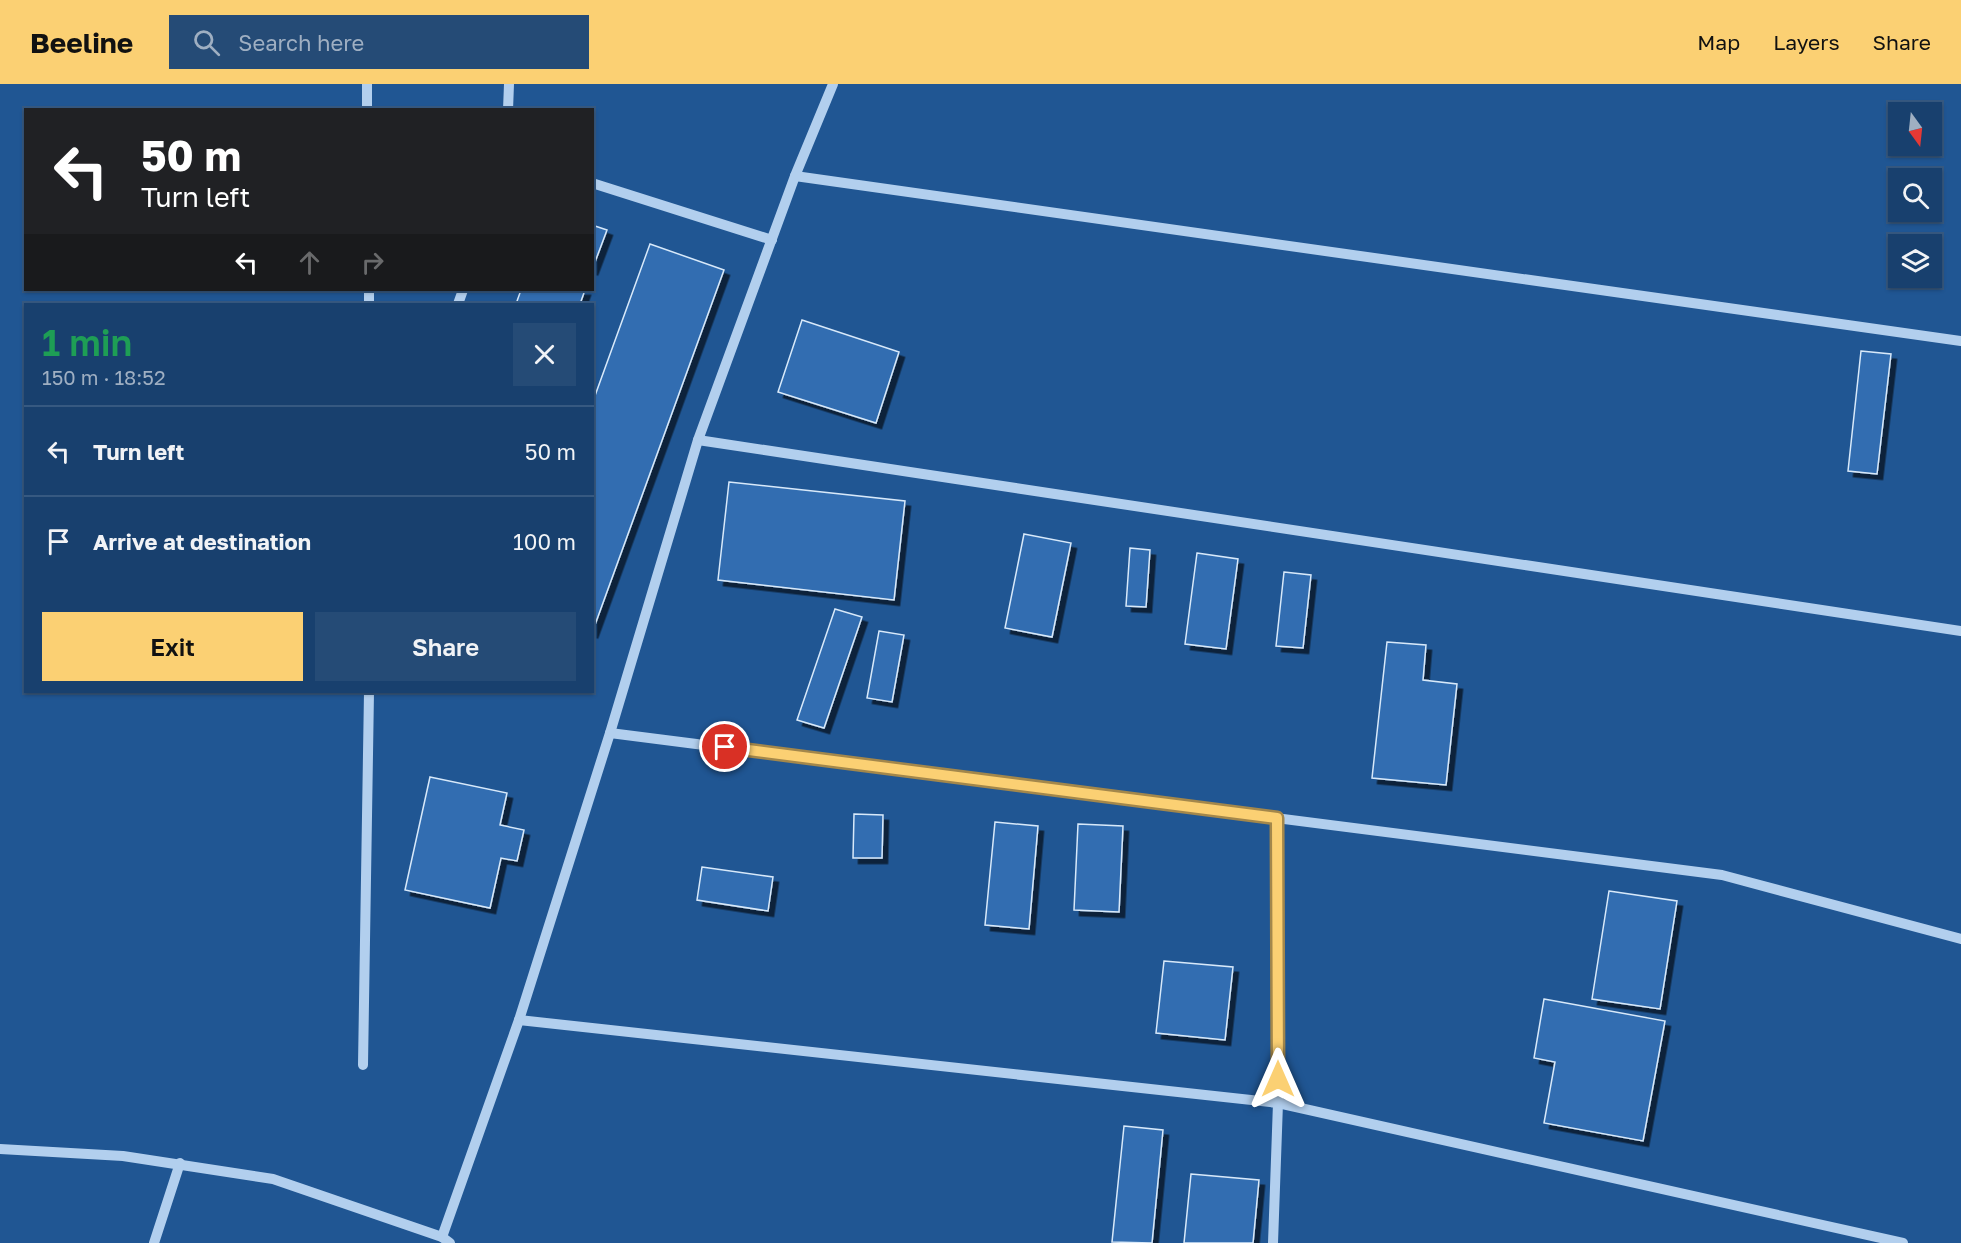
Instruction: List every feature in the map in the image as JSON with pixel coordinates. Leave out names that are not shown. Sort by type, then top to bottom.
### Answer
[{"type":"street","points":[[367,84],[367,108]]},
{"type":"street","points":[[508,108],[509,84]]},
{"type":"street","points":[[0,1149],[123,1156],[273,1179],[446,1240],[610,733],[698,440],[795,176],[833,84]]},
{"type":"street","points":[[795,176],[1961,341]]},
{"type":"street","points":[[594,184],[772,240]]},
{"type":"street","points":[[698,440],[1961,631]]},
{"type":"street","points":[[363,1065],[369,693]]},
{"type":"street","points":[[610,733],[1722,875],[1961,939]]},
{"type":"street","points":[[1273,1243],[1278,1102],[1277,818]]},
{"type":"street","points":[[519,1020],[1278,1102],[1904,1243]]},
{"type":"street","points":[[154,1243],[180,1163]]},
{"type":"building","points":[[594,226],[607,230],[594,265]]},
{"type":"building","points":[[650,244],[724,270],[594,628],[594,398]]},
{"type":"building","points":[[521,291],[585,291],[580,303],[516,303]]},
{"type":"building","points":[[802,320],[899,352],[876,423],[778,392]]},
{"type":"building","points":[[1861,351],[1891,354],[1877,474],[1848,471]]},
{"type":"building","points":[[729,482],[905,501],[894,600],[718,580]]},
{"type":"building","points":[[1024,534],[1071,543],[1052,637],[1005,628]]},
{"type":"building","points":[[1130,548],[1150,550],[1146,607],[1126,606]]},
{"type":"building","points":[[1197,553],[1238,559],[1226,649],[1185,644]]},
{"type":"building","points":[[1284,572],[1311,575],[1303,648],[1276,646]]},
{"type":"building","points":[[835,609],[862,617],[824,728],[797,720]]},
{"type":"building","points":[[879,631],[904,635],[892,702],[867,698]]},
{"type":"building","points":[[1387,642],[1426,645],[1423,680],[1457,684],[1446,785],[1372,778]]},
{"type":"building","points":[[430,777],[507,793],[500,825],[524,830],[517,861],[501,858],[490,908],[405,890]]},
{"type":"building","points":[[854,814],[883,815],[882,858],[853,858]]},
{"type":"building","points":[[995,822],[1038,826],[1029,929],[985,925]]},
{"type":"building","points":[[1078,824],[1123,826],[1119,912],[1074,910]]},
{"type":"building","points":[[702,867],[773,877],[768,911],[697,900]]},
{"type":"building","points":[[1609,891],[1677,901],[1660,1009],[1592,999]]},
{"type":"building","points":[[1164,961],[1233,967],[1225,1040],[1156,1033]]},
{"type":"building","points":[[1544,999],[1665,1021],[1643,1141],[1544,1123],[1555,1062],[1534,1058]]},
{"type":"building","points":[[1124,1126],[1163,1130],[1152,1243],[1112,1242]]},
{"type":"building","points":[[1191,1174],[1259,1180],[1253,1243],[1184,1243]]},
{"type":"route","points":[[725,747],[1277,818],[1278,1079]]}]
